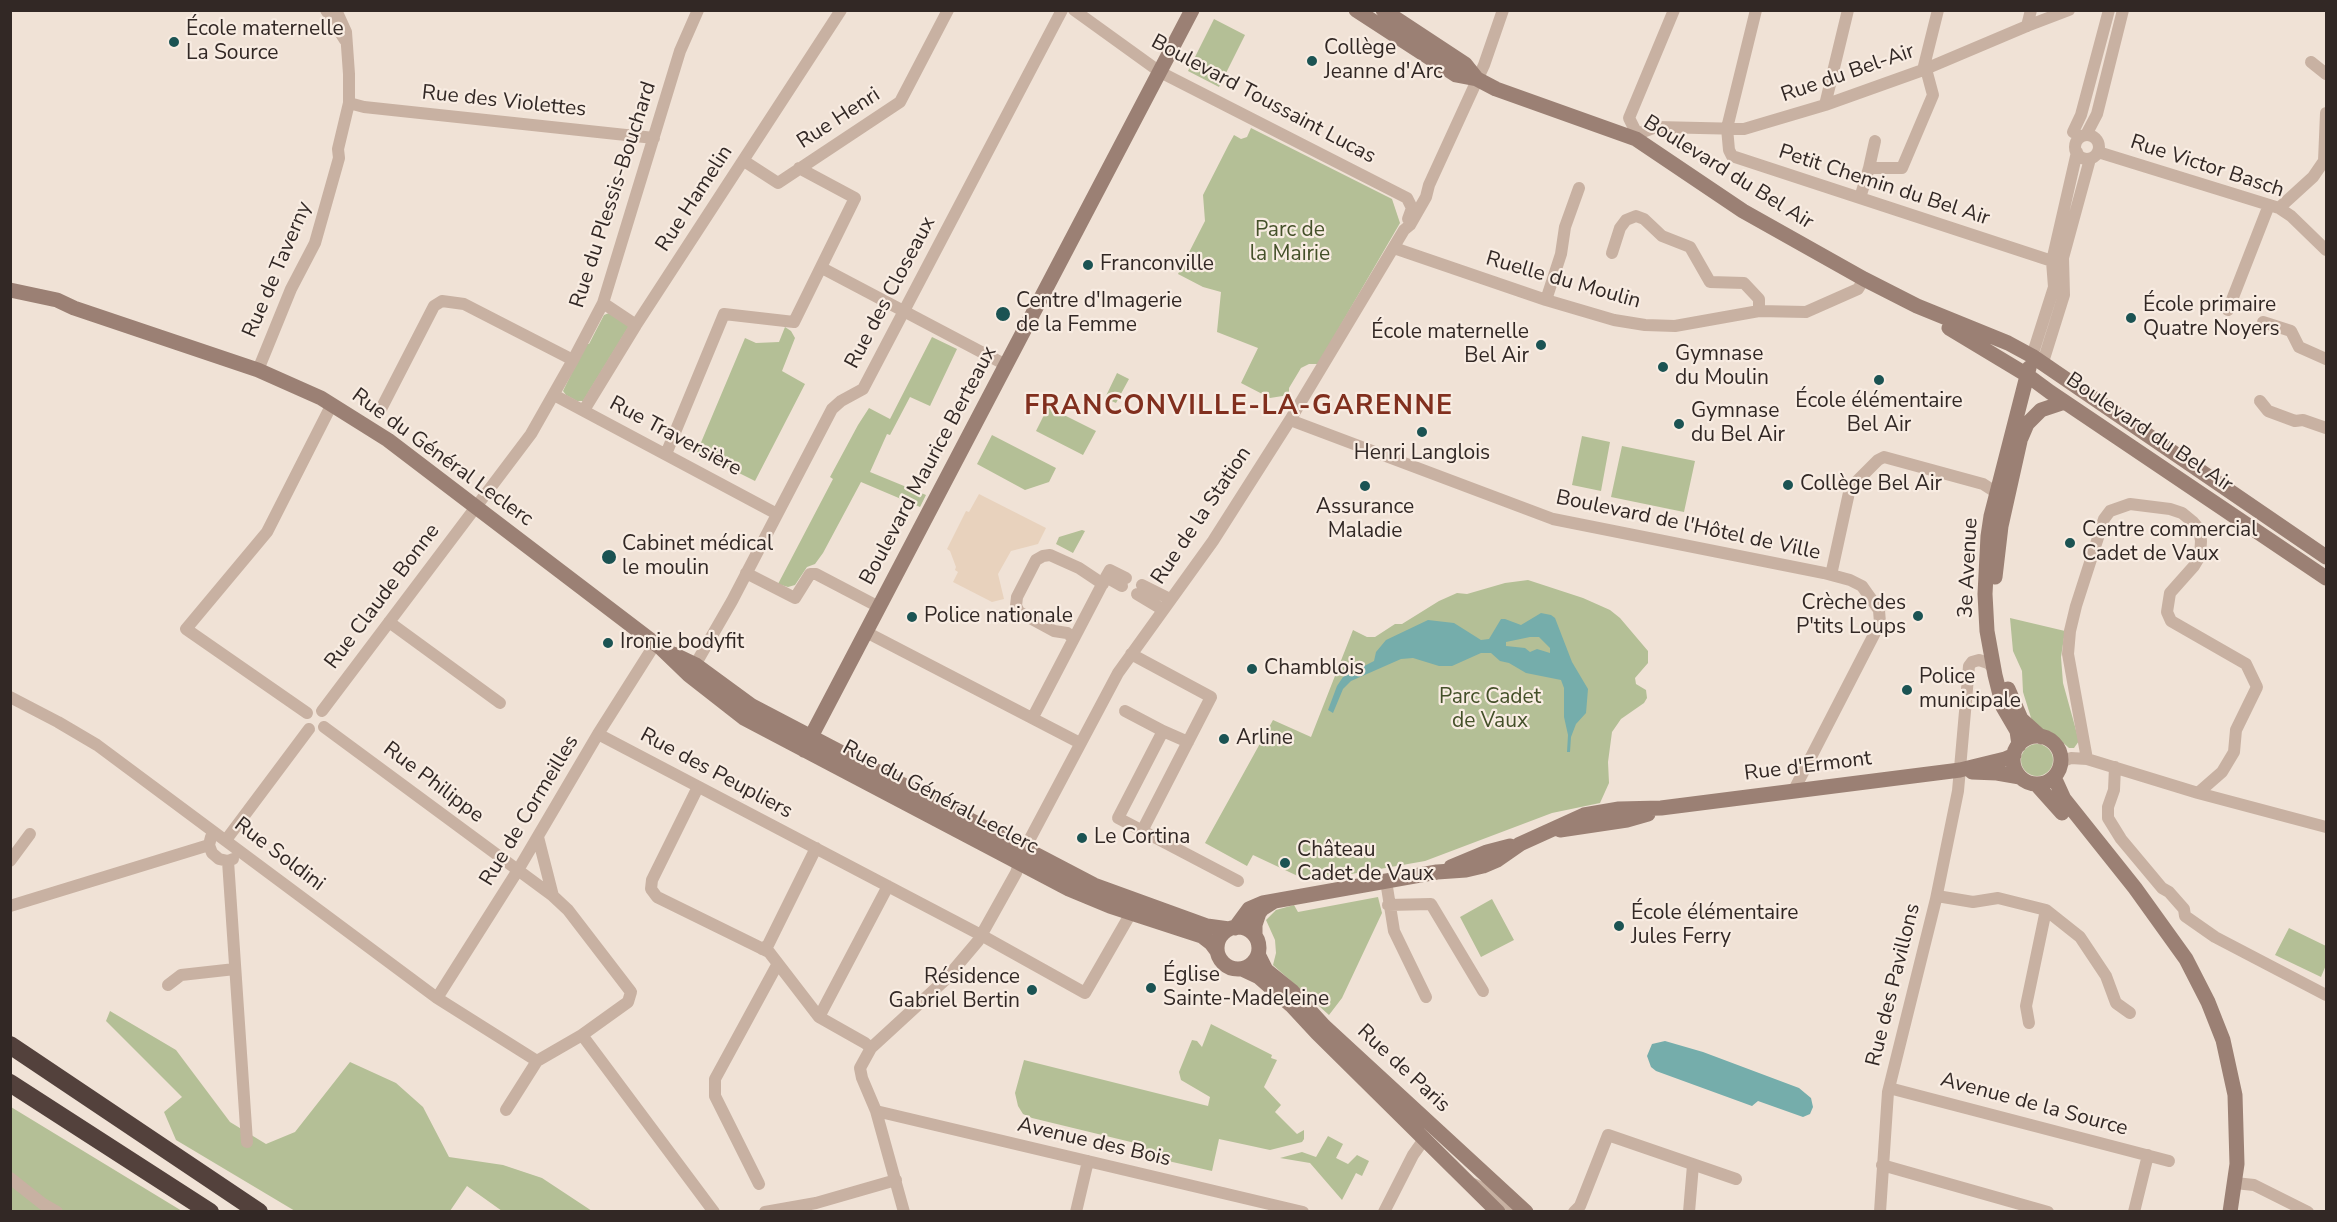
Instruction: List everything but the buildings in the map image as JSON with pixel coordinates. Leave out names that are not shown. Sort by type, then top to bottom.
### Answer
[{"type":"highway","points":[[10,1045],[259,1212]]},
{"type":"highway","points":[[10,1083],[210,1212]]},
{"type":"main road","name":"Boulevard Maurice Berteaux","points":[[807,743],[1192,10]]},
{"type":"main road","points":[[1356,10],[1456,75],[1478,79]]},
{"type":"main road","points":[[1383,10],[1465,64],[1478,79]]},
{"type":"main road","name":"Boulevard du Bel Air","points":[[1478,79],[1496,89],[1637,136],[1743,211],[1917,306],[2031,378],[2326,578]]},
{"type":"main road","name":"Rue du Général Leclerc","points":[[10,290],[28,298],[74,308],[258,370],[332,404],[378,432],[658,646],[807,743],[1022,857],[1120,896],[1207,926],[1232,928]]},
{"type":"main road","name":"Rue du Général Leclerc","points":[[10,299],[28,298]]},
{"type":"main road","name":"Boulevard du Bel Air","points":[[1917,306],[2003,340],[2038,359],[2326,557]]},
{"type":"main road","name":"3e Avenue","points":[[2016,750],[2017,731],[2007,716],[2000,696],[1987,631],[1985,594],[1988,536],[1997,493],[2038,359]]},
{"type":"main road","name":"3e Avenue","points":[[2031,378],[2021,438],[2001,526],[1996,563],[1994,611],[2002,670],[2013,703],[2025,723],[2041,737]]},
{"type":"main road","points":[[2021,438],[2027,424],[2041,410],[2065,402]]},
{"type":"main road","points":[[2159,921],[2036,784],[2020,777],[2014,767],[2016,750],[2029,738],[2041,737],[2056,746],[2057,769],[2064,799],[2159,921],[2197,978],[2223,1040],[2233,1080],[2238,1146],[2230,1212]]},
{"type":"main road","name":"Rue d'Ermont","points":[[1232,928],[1255,905],[1437,872],[1484,866],[1520,844],[1551,832],[1627,820],[1661,808],[1960,770],[2005,759],[2016,750]]},
{"type":"main road","points":[[2036,784],[2048,781],[2057,769]]},
{"type":"main road","name":"Rue d'Ermont","points":[[1960,770],[2020,777]]},
{"type":"main road","name":"Rue du Général Leclerc","points":[[1022,857],[1068,889],[1202,936],[1217,951]]},
{"type":"main road","points":[[1255,936],[1246,929],[1232,928],[1220,938],[1217,951],[1222,962],[1227,966],[1242,969],[1251,964],[1258,954],[1255,925],[1259,913],[1277,900]]},
{"type":"main road","name":"Rue de Paris","points":[[1258,954],[1266,970],[1292,991],[1324,1026],[1526,1212]]},
{"type":"main road","name":"Rue de Paris","points":[[1242,969],[1254,974],[1277,992],[1498,1212]]},
{"type":"street","name":"Rue du Plessis-Bouchard","points":[[475,506],[531,434],[603,303],[680,51],[698,10]]},
{"type":"street","name":"Rue Hamelin","points":[[584,410],[636,325],[841,10]]},
{"type":"street","name":"Rue Henri","points":[[744,161],[778,183],[900,102],[948,10]]},
{"type":"street","name":"Rue des Closeaux","points":[[692,670],[832,409],[841,400],[863,389],[1062,10]]},
{"type":"street","name":"Boulevard Toussaint Lucas","points":[[1074,10],[1160,72],[1407,198]]},
{"type":"street","name":"Rue de la Station","points":[[871,1048],[945,980],[981,935],[1118,673],[1213,541],[1426,197],[1429,185],[1478,79],[1503,10]]},
{"type":"street","points":[[1637,136],[1629,118],[1674,10]]},
{"type":"street","points":[[1727,128],[1756,10]]},
{"type":"street","points":[[1825,105],[1848,10]]},
{"type":"street","points":[[1869,168],[1902,168],[1932,95],[1924,69],[1938,10]]},
{"type":"street","points":[[2027,26],[2031,10]]},
{"type":"street","name":"Rue du Bel-Air","points":[[1637,136],[1656,127],[1744,129],[1825,105],[1924,69],[2069,10]]},
{"type":"street","points":[[2073,132],[2081,115],[2109,10]]},
{"type":"street","points":[[2115,10],[2115,35]]},
{"type":"street","points":[[2038,359],[2064,295],[2063,258],[2093,147],[2097,114],[2123,10]]},
{"type":"street","name":"Rue de Taverny","points":[[258,370],[291,289],[315,243],[326,211],[339,158],[338,149],[346,132],[350,103],[348,44],[344,26],[333,13]]},
{"type":"street","points":[[2311,62],[2326,74]]},
{"type":"street","name":"Rue des Violettes","points":[[350,103],[364,107],[654,138]]},
{"type":"street","points":[[2228,310],[2274,207],[2313,177],[2324,161],[2326,113]]},
{"type":"street","name":"Petit Chemin du Bel Air","points":[[1727,128],[1729,150],[1732,156],[2052,261]]},
{"type":"street","points":[[1860,198],[1875,141]]},
{"type":"street","points":[[2038,359],[2054,287],[2052,261],[2077,152],[2077,141],[2093,147]]},
{"type":"street","name":"Rue Victor Basch","points":[[2077,152],[2082,158],[2093,147],[2274,207],[2291,216],[2326,250]]},
{"type":"street","points":[[666,454],[724,314],[794,322],[855,198],[799,168]]},
{"type":"street","points":[[1404,230],[1412,208],[1407,198],[1417,196],[1429,185]]},
{"type":"street","points":[[1546,300],[1561,254],[1565,227],[1579,188]]},
{"type":"street","points":[[1612,253],[1620,228],[1626,220],[1636,216],[1644,219],[1662,236],[1690,246],[1710,282],[1744,283],[1759,298],[1759,311]]},
{"type":"street","name":"Ruelle du Moulin","points":[[1394,248],[1614,321],[1645,325],[1675,326],[1759,311],[1806,312],[1858,289],[1864,279]]},
{"type":"street","points":[[822,268],[1006,365]]},
{"type":"street","points":[[381,409],[434,306],[442,301],[464,304],[573,360]]},
{"type":"street","points":[[603,303],[636,325]]},
{"type":"street","points":[[2263,322],[2291,332],[2299,347],[2326,359]]},
{"type":"street","name":"Rue Traversière","points":[[554,395],[777,514]]},
{"type":"street","points":[[2260,401],[2268,411],[2295,421],[2303,420],[2326,428]]},
{"type":"street","points":[[307,713],[186,629],[267,532],[332,404]]},
{"type":"street","name":"Boulevard de l'Hôtel de Ville","points":[[1290,420],[1544,516],[1831,575],[1862,586],[1881,614],[1880,623],[1794,790]]},
{"type":"street","points":[[1831,575],[1850,488],[1878,460],[1884,457],[1983,484],[1997,493]]},
{"type":"street","points":[[2087,759],[2068,654],[2070,631],[2076,606],[2104,519],[2110,511],[2130,504],[2137,503],[2170,509],[2182,513],[2193,522],[2199,529],[2201,541],[2200,556],[2170,593],[2167,612],[2171,621],[2246,664],[2258,687],[2236,730],[2234,752],[2222,772],[2198,793]]},
{"type":"street","name":"Rue Claude Bonne","points":[[322,711],[475,506]]},
{"type":"street","points":[[1074,638],[1066,633],[1054,631],[1019,612],[1016,606],[1017,597],[1036,560],[1050,555],[1079,568],[1086,574],[1104,580],[1124,582]]},
{"type":"street","points":[[746,573],[795,598],[810,574],[816,574],[879,607]]},
{"type":"street","points":[[1033,717],[1104,580]]},
{"type":"street","points":[[1140,590],[1166,604]]},
{"type":"street","points":[[389,622],[500,702]]},
{"type":"street","points":[[866,632],[1080,743]]},
{"type":"street","name":"Rue de Cormeilles","points":[[437,998],[518,870],[598,734],[658,646]]},
{"type":"street","points":[[1131,654],[1211,697],[1143,831]]},
{"type":"street","name":"Rue des Pavillons","points":[[1880,1212],[1889,1088],[1937,896],[1958,791],[1969,666],[1972,662],[1979,660],[1988,663],[1993,668]]},
{"type":"street","name":"Rue Soldini","points":[[10,697],[97,745],[437,998],[537,1061]]},
{"type":"street","points":[[314,709],[322,711],[326,717],[324,727],[317,730],[309,729],[304,721],[307,713],[314,709]]},
{"type":"street","points":[[1125,711],[1188,742]]},
{"type":"street","name":"Rue Philippe","points":[[324,727],[554,896],[568,910],[630,992],[628,1002],[582,1035],[537,1061]]},
{"type":"street","points":[[226,840],[309,729]]},
{"type":"street","points":[[1163,731],[1118,818],[1238,881]]},
{"type":"street","name":"Rue des Peupliers","points":[[598,734],[981,935],[1085,993],[1131,913]]},
{"type":"street","points":[[2057,769],[2071,758],[2087,759],[2198,793],[2326,827]]},
{"type":"street","points":[[2115,767],[2114,790],[2108,807],[2108,818],[2121,839],[2162,888],[2169,892],[2184,909],[2185,916],[2216,937],[2326,995]]},
{"type":"street","points":[[698,787],[652,880],[651,889],[657,897],[769,952],[819,1017],[871,1048],[860,1068],[862,1078],[876,1111],[904,1212]]},
{"type":"street","points":[[214,831],[209,845],[212,853],[219,859],[228,861],[236,858],[242,852]]},
{"type":"street","points":[[10,861],[30,834]]},
{"type":"street","points":[[538,837],[554,896]]},
{"type":"street","points":[[10,906],[209,845]]},
{"type":"street","points":[[762,949],[768,945],[816,848]]},
{"type":"street","points":[[228,861],[247,1142]]},
{"type":"street","points":[[1386,881],[1388,905],[1394,931],[1426,997]]},
{"type":"street","points":[[819,1017],[888,886]]},
{"type":"street","points":[[1937,896],[1973,902],[1998,898],[2046,910],[2080,937],[2106,976],[2116,1003],[2130,1013]]},
{"type":"street","points":[[1388,905],[1431,904],[1483,992]]},
{"type":"street","points":[[2029,1023],[2026,1006],[2046,910]]},
{"type":"street","points":[[759,1184],[715,1096],[715,1079],[777,965]]},
{"type":"street","points":[[168,985],[181,975],[235,969]]},
{"type":"street","points":[[582,1035],[714,1212]]},
{"type":"street","points":[[506,1110],[537,1061]]},
{"type":"street","name":"Avenue de la Source","points":[[1889,1088],[2169,1161]]},
{"type":"street","name":"Avenue des Bois","points":[[876,1111],[1303,1212]]},
{"type":"street","points":[[1574,1212],[1580,1206],[1608,1134],[1736,1179]]},
{"type":"street","points":[[1384,1212],[1413,1155],[1425,1138]]},
{"type":"street","points":[[2134,1212],[2148,1155]]},
{"type":"street","points":[[1076,1212],[1088,1161]]},
{"type":"street","points":[[1689,1212],[1693,1165]]},
{"type":"street","points":[[1882,1165],[2048,1212]]},
{"type":"street","points":[[10,1178],[57,1212]]},
{"type":"street","points":[[765,1212],[816,1203],[896,1180]]},
{"type":"street","points":[[1469,1182],[1489,1191],[1510,1212]]},
{"type":"street","points":[[2235,1183],[2254,1185],[2308,1212]]},
{"type":"green space","points":[[1214,19],[1245,35],[1219,87],[1188,71]]},
{"type":"green space","name":"Parc de la Mairie","points":[[1251,128],[1392,199],[1400,223],[1318,364],[1309,364],[1301,368],[1289,388],[1289,395],[1270,398],[1241,383],[1258,348],[1217,332],[1221,292],[1203,287],[1178,274],[1205,221],[1203,195],[1234,135],[1241,139],[1247,137]]},
{"type":"green space","points":[[609,313],[629,326],[583,401],[577,401],[563,391],[586,344],[589,344],[604,315]]},
{"type":"green space","points":[[785,327],[795,338],[782,371],[805,384],[755,481],[697,452],[745,338],[756,343],[779,342]]},
{"type":"green space","points":[[932,337],[957,349],[930,406],[910,397],[890,435],[887,434],[870,472],[926,495],[920,507],[861,482],[815,564],[807,567],[795,585],[788,587],[778,584],[833,479],[830,477],[858,425],[869,408],[890,419]]},
{"type":"green space","points":[[1117,373],[1129,379],[1116,403],[1105,398]]},
{"type":"green space","points":[[1048,407],[1096,431],[1083,455],[1036,431]]},
{"type":"green space","points":[[992,435],[1056,468],[1049,482],[1025,490],[977,464]]},
{"type":"green space","points":[[1582,436],[1610,442],[1601,491],[1572,485]]},
{"type":"green space","points":[[1622,446],[1695,461],[1684,512],[1611,497]]},
{"type":"green space","points":[[1085,531],[1073,553],[1056,544],[1059,537]]},
{"type":"green space","name":"Parc Cadet de Vaux","points":[[1528,580],[1583,598],[1610,610],[1620,618],[1648,651],[1648,663],[1635,678],[1636,684],[1646,690],[1647,698],[1644,703],[1621,719],[1612,732],[1608,762],[1609,783],[1600,803],[1552,813],[1425,861],[1317,880],[1302,878],[1253,855],[1247,866],[1205,843],[1273,720],[1311,737],[1353,630],[1367,637],[1375,637],[1395,624],[1402,624],[1439,601],[1457,593],[1467,594],[1505,583]]},
{"type":"green space","points":[[2010,618],[2065,631],[2061,657],[2063,683],[2079,741],[2074,748],[2069,748],[2051,732],[2043,730],[2032,721],[2023,692],[2022,671],[2013,651]]},
{"type":"green space","points":[[2037,744],[2048,749],[2053,760],[2048,771],[2037,776],[2026,771],[2021,760],[2026,749]]},
{"type":"green space","points":[[1378,897],[1382,913],[1342,998],[1329,1015],[1273,965],[1276,953],[1275,940],[1266,920],[1276,910],[1294,905],[1298,912]]},
{"type":"green space","points":[[1492,899],[1514,940],[1481,957],[1460,917]]},
{"type":"green space","points":[[2289,928],[2326,946],[2326,965],[2321,977],[2275,955]]},
{"type":"green space","points":[[110,1011],[176,1050],[230,1122],[266,1144],[295,1132],[350,1062],[396,1083],[423,1107],[449,1157],[503,1165],[542,1178],[592,1211],[502,1211],[467,1186],[450,1211],[295,1211],[176,1140],[164,1112],[182,1097],[106,1021]]},
{"type":"green space","points":[[1211,1024],[1272,1055],[1271,1058],[1277,1060],[1264,1087],[1281,1105],[1275,1112],[1297,1134],[1304,1130],[1302,1142],[1270,1150],[1219,1139],[1212,1171],[1133,1153],[1135,1143],[1032,1118],[1023,1114],[1018,1106],[1015,1093],[1024,1060],[1208,1106],[1210,1097],[1181,1080],[1179,1072],[1192,1040],[1197,1041],[1202,1047]]},
{"type":"green space","points":[[11,1107],[182,1211],[11,1211]]},
{"type":"green space","points":[[1328,1136],[1343,1144],[1336,1158],[1348,1164],[1357,1155],[1369,1161],[1362,1176],[1356,1173],[1342,1200],[1310,1163],[1280,1158],[1302,1152],[1316,1157]]},
{"type":"shaded area","points":[[979,494],[1046,528],[1038,544],[1011,551],[998,574],[1004,599],[992,602],[953,582],[958,572],[955,570],[950,551],[947,549],[966,511],[969,512]]},
{"type":"water","points":[[1541,613],[1555,618],[1572,662],[1588,689],[1586,713],[1576,724],[1571,737],[1570,752],[1567,752],[1568,735],[1564,717],[1564,688],[1561,680],[1526,673],[1509,663],[1500,661],[1491,653],[1481,653],[1452,666],[1439,666],[1413,658],[1401,659],[1351,681],[1343,689],[1333,713],[1328,710],[1343,677],[1374,661],[1376,652],[1386,640],[1428,620],[1454,623],[1481,640],[1489,639],[1501,619],[1521,625]],"holes":[[[1539,637],[1550,648],[1550,653],[1537,649],[1530,652],[1525,648],[1506,646],[1506,642]]]},
{"type":"water","points":[[1665,1041],[1703,1052],[1799,1088],[1811,1098],[1813,1107],[1810,1114],[1803,1117],[1758,1101],[1752,1106],[1656,1071],[1651,1067],[1647,1056],[1652,1044]]},
{"type":"place","name":"École maternelle La Source","points":[[174,42]]},
{"type":"place","name":"Collège Jeanne d'Arc","points":[[1312,61]]},
{"type":"place","name":"Franconville","points":[[1088,265]]},
{"type":"place","name":"Centre d'Imagerie de la Femme","points":[[1003,314]]},
{"type":"place","name":"École primaire Quatre Noyers","points":[[2131,318]]},
{"type":"place","name":"École maternelle Bel Air","points":[[1541,345]]},
{"type":"place","name":"Gymnase du Moulin","points":[[1663,367]]},
{"type":"place","name":"École élémentaire Bel Air","points":[[1879,380]]},
{"type":"place","name":"Gymnase du Bel Air","points":[[1679,424]]},
{"type":"place","name":"Henri Langlois","points":[[1422,432]]},
{"type":"place","name":"Collège Bel Air","points":[[1788,485]]},
{"type":"place","name":"Assurance Maladie","points":[[1365,486]]},
{"type":"place","name":"Centre commercial Cadet de Vaux","points":[[2070,543]]},
{"type":"place","name":"Cabinet médical le moulin","points":[[609,557]]},
{"type":"place","name":"Crèche des P'tits Loups","points":[[1918,616]]},
{"type":"place","name":"Police nationale","points":[[912,617]]},
{"type":"place","name":"Ironie bodyfit","points":[[608,643]]},
{"type":"place","name":"Chamblois","points":[[1252,669]]},
{"type":"place","name":"Police municipale","points":[[1907,690]]},
{"type":"place","name":"Arline","points":[[1224,739]]},
{"type":"place","name":"Le Cortina","points":[[1082,838]]},
{"type":"place","name":"Château Cadet de Vaux","points":[[1285,863]]},
{"type":"place","name":"École élémentaire Jules Ferry","points":[[1619,926]]},
{"type":"place","name":"Église Sainte-Madeleine","points":[[1151,988]]},
{"type":"place","name":"Résidence Gabriel Bertin","points":[[1032,990]]},
{"type":"district","name":"FRANCONVILLE-LA-GARENNE","points":[[1239,407]]}]
